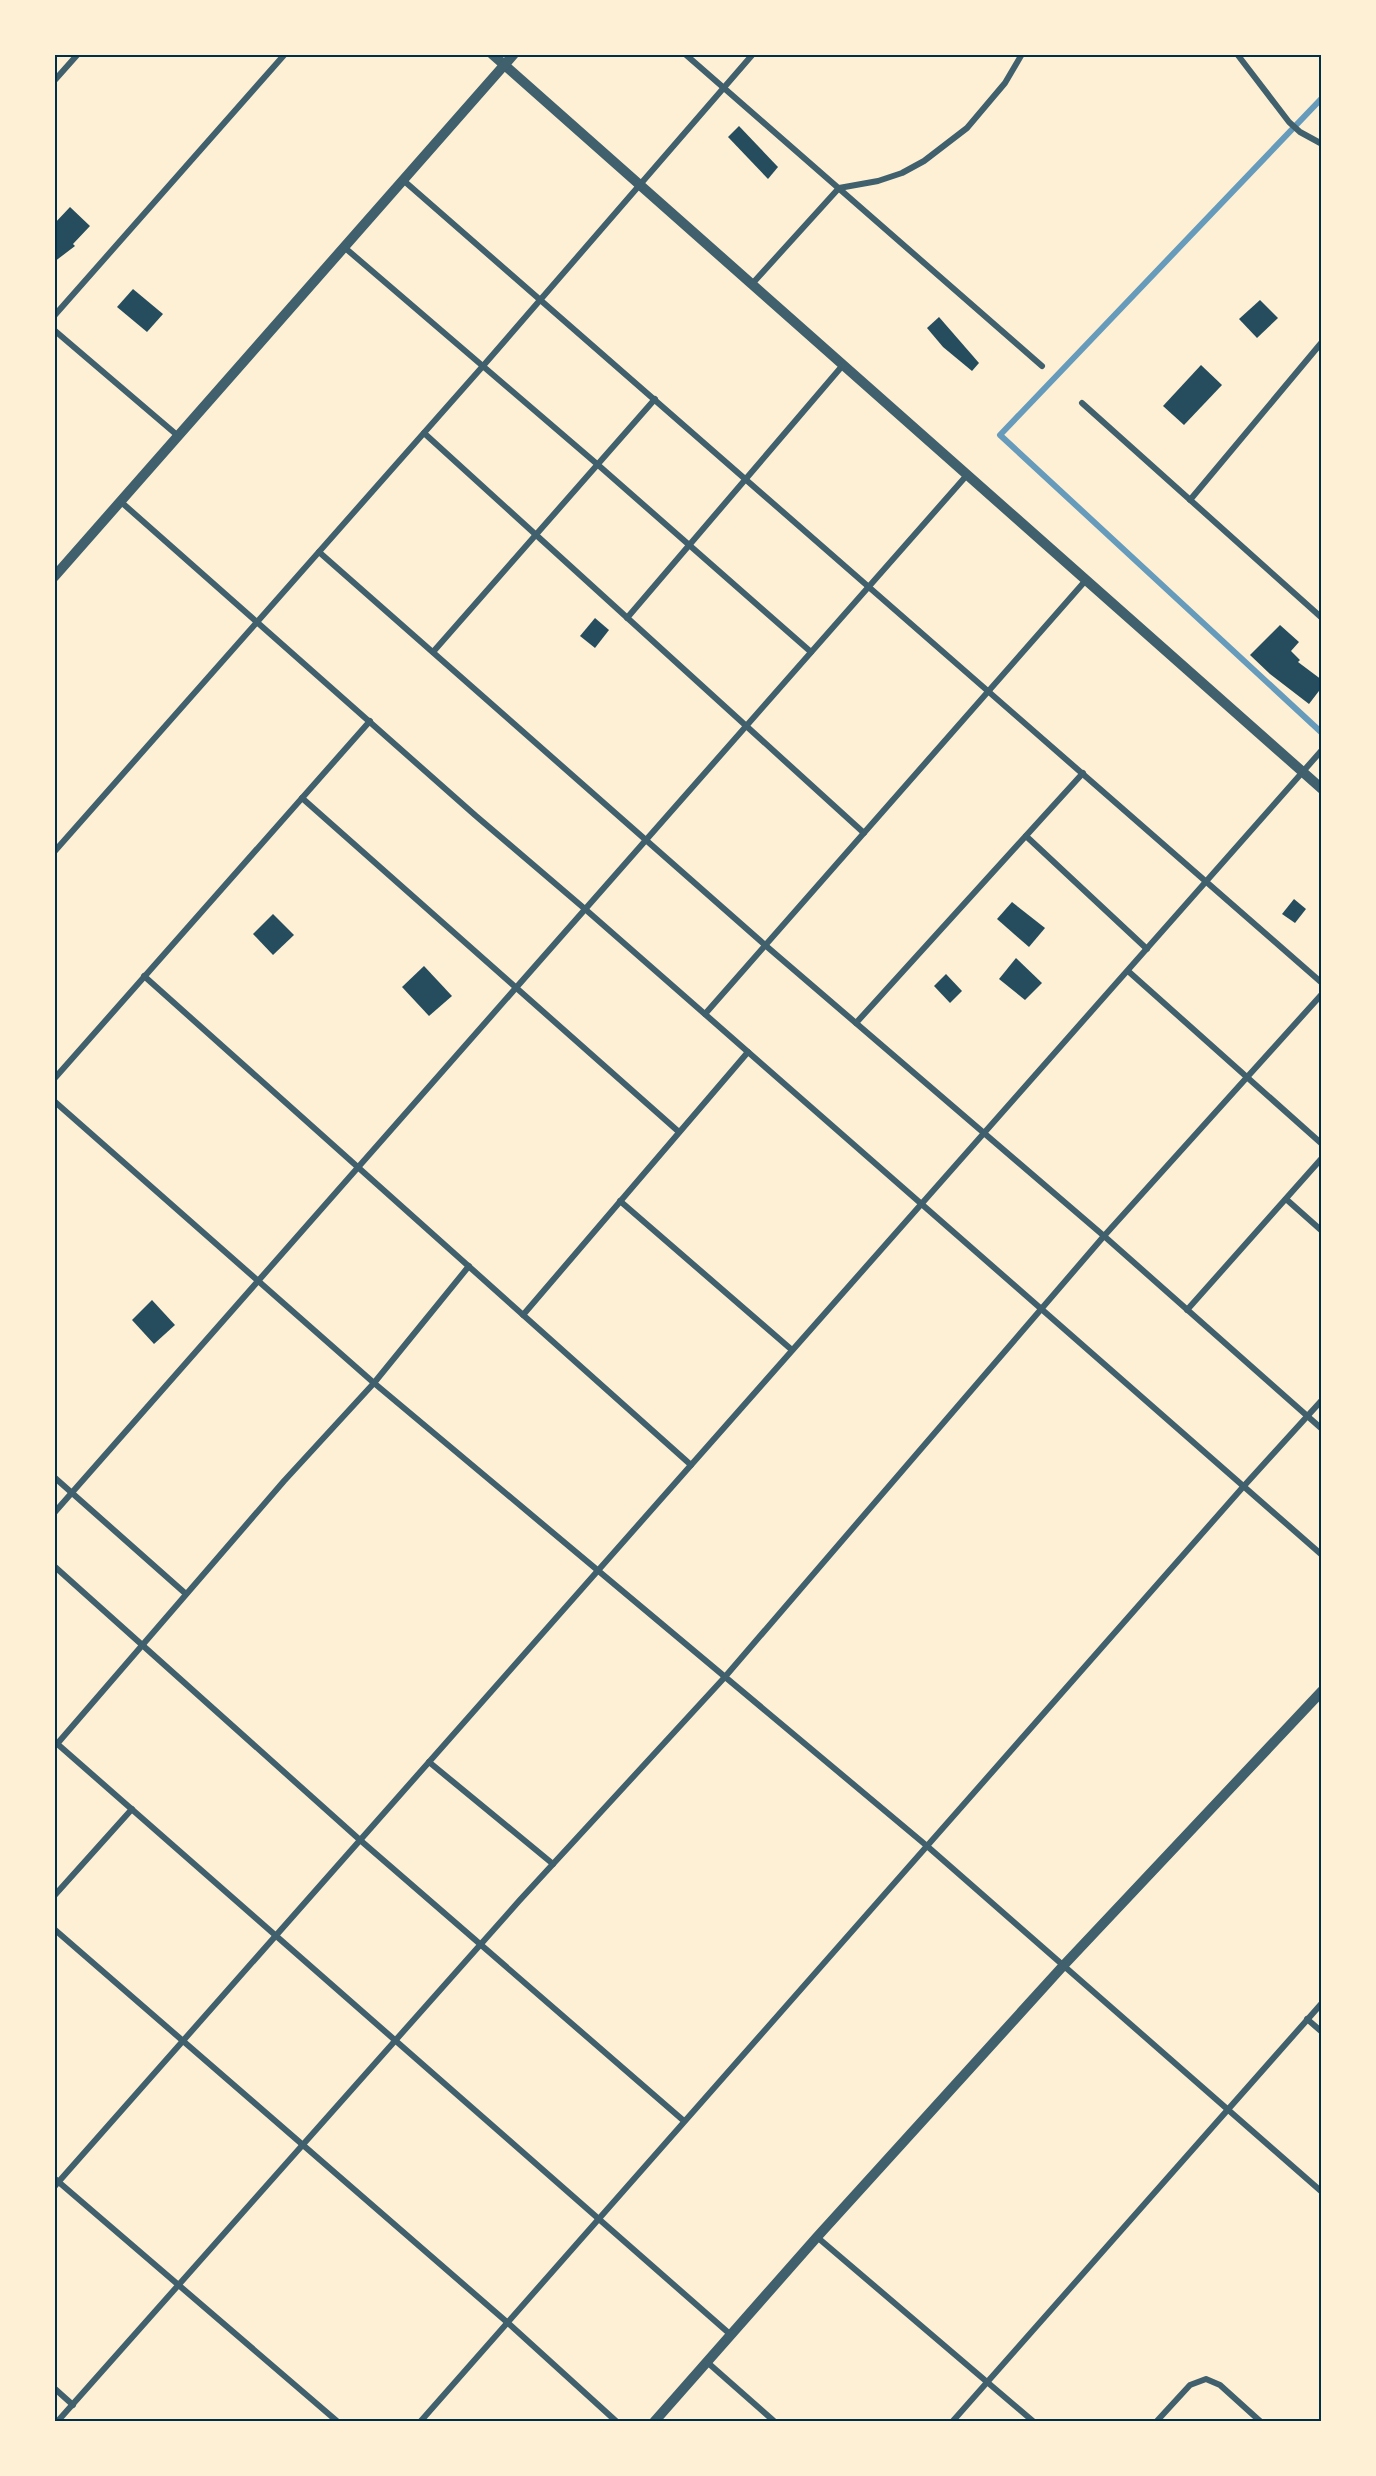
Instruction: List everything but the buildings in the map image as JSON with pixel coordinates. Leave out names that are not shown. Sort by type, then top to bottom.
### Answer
[{"type":"street","points":[[54,81],[78,54]]},
{"type":"street","points":[[273,54],[280,60]]},
{"type":"street","points":[[54,316],[285,54]]},
{"type":"street","points":[[492,54],[1322,789]]},
{"type":"street","points":[[54,577],[514,54]]},
{"type":"street","points":[[685,54],[1042,366]]},
{"type":"street","points":[[54,852],[483,366],[753,54]]},
{"type":"street","points":[[752,284],[839,188],[879,181],[902,173],[924,161],[967,128],[1005,83],[1022,54]]},
{"type":"street","points":[[1237,54],[1289,122],[1300,132],[1322,144]]},
{"type":"street","points":[[403,180],[1322,983]]},
{"type":"street","points":[[344,247],[597,464],[811,652]]},
{"type":"street","points":[[54,330],[177,435]]},
{"type":"street","points":[[1190,500],[1322,342]]},
{"type":"street","points":[[627,618],[843,365]]},
{"type":"street","points":[[433,652],[655,399]]},
{"type":"street","points":[[1082,403],[1322,618]]},
{"type":"street","points":[[424,433],[864,833]]},
{"type":"street","points":[[54,1513],[967,475]]},
{"type":"street","points":[[120,501],[476,816],[1322,1555]]},
{"type":"street","points":[[319,552],[765,945],[1104,1236],[1322,1429]]},
{"type":"street","points":[[705,1014],[1086,580]]},
{"type":"street","points":[[54,1079],[370,721]]},
{"type":"street","points":[[338,2422],[56,2182],[599,1571],[1322,750]]},
{"type":"street","points":[[856,1023],[1083,773]]},
{"type":"street","points":[[302,798],[679,1132]]},
{"type":"street","points":[[1026,836],[1147,949]]},
{"type":"street","points":[[1128,971],[1322,1144]]},
{"type":"street","points":[[144,976],[691,1465]]},
{"type":"street","points":[[57,2422],[394,2041],[724,1678],[1104,1236],[1322,994]]},
{"type":"street","points":[[523,1315],[748,1052]]},
{"type":"street","points":[[54,1101],[374,1383],[927,1846],[1322,2192]]},
{"type":"street","points":[[1187,1310],[1322,1158]]},
{"type":"street","points":[[1286,1199],[1322,1231]]},
{"type":"street","points":[[620,1201],[792,1350]]},
{"type":"street","points":[[469,1266],[374,1383],[56,1743],[731,2335]]},
{"type":"street","points":[[420,2422],[1243,1486],[1322,1400]]},
{"type":"street","points":[[54,1478],[186,1594]]},
{"type":"street","points":[[54,1566],[360,1840],[684,2121]]},
{"type":"street","points":[[654,2422],[817,2237],[1063,1966],[1322,1691]]},
{"type":"street","points":[[429,1762],[553,1864]]},
{"type":"street","points":[[54,1896],[132,1809]]},
{"type":"street","points":[[54,1929],[508,2322],[618,2422]]},
{"type":"street","points":[[952,2422],[1322,2003]]},
{"type":"street","points":[[1307,2019],[1322,2032]]},
{"type":"street","points":[[817,2237],[1034,2422]]},
{"type":"street","points":[[707,2362],[775,2422]]},
{"type":"street","points":[[1156,2422],[1190,2385],[1206,2379],[1220,2385],[1261,2422]]},
{"type":"street","points":[[54,2388],[73,2405]]},
{"type":"waterway","points":[[1322,98],[1000,435],[1322,733]]}]
